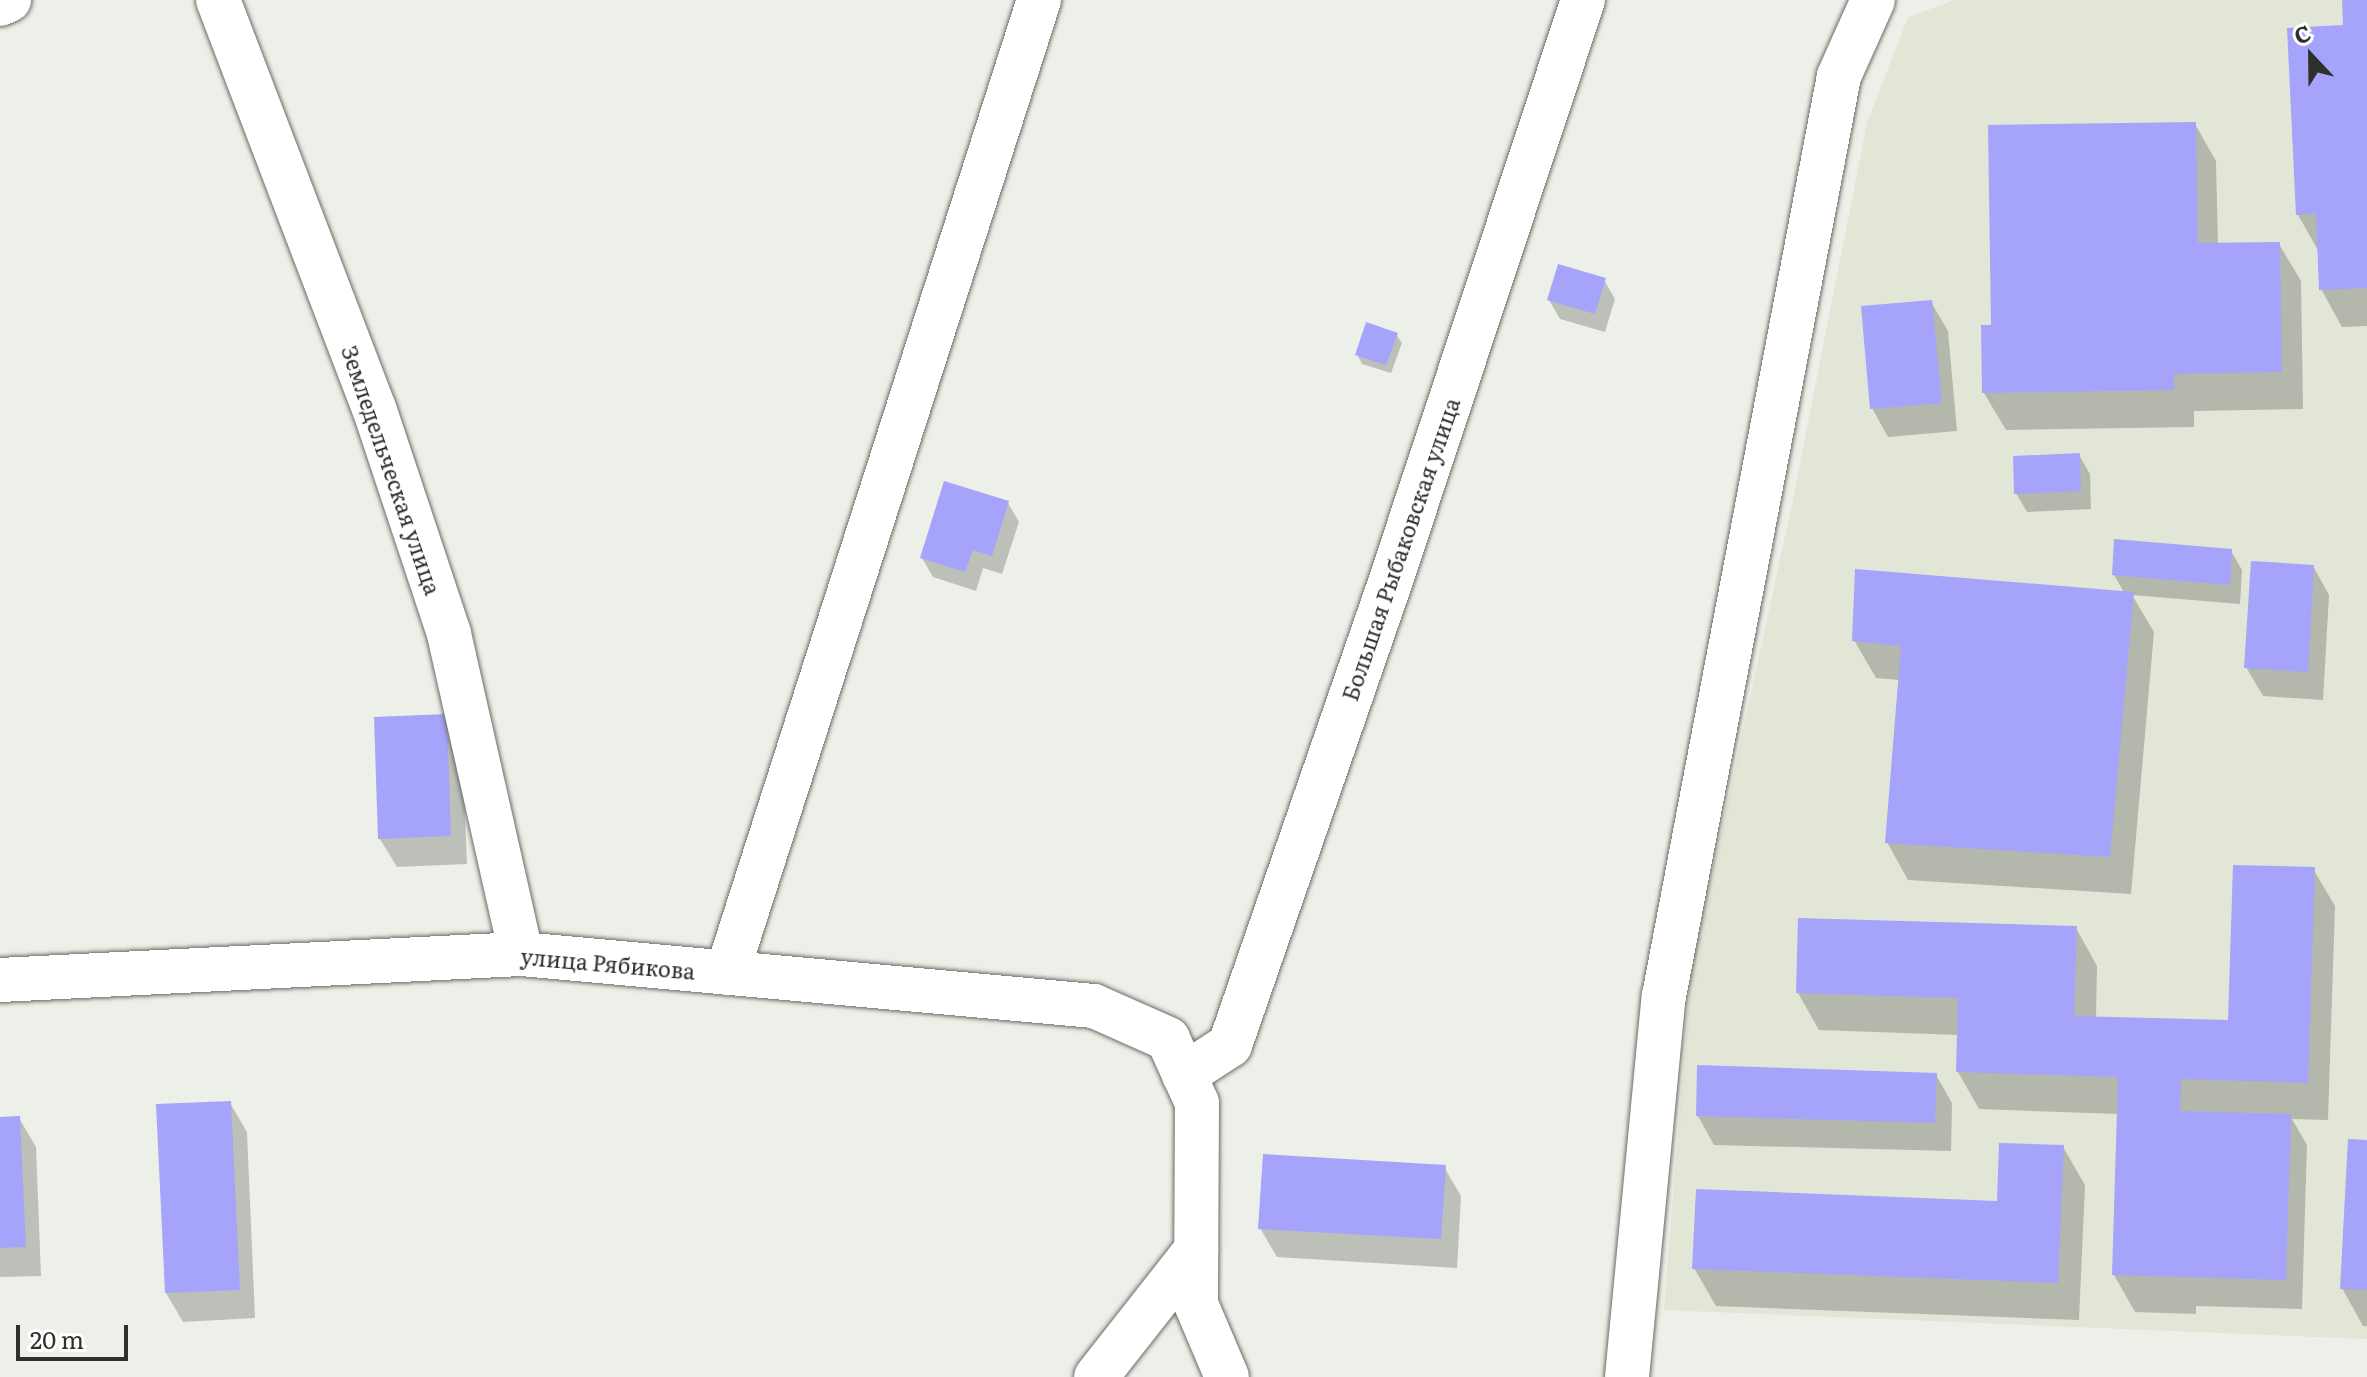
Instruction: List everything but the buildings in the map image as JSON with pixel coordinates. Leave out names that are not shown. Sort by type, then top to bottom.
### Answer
[{"type":"street","points":[[0,4],[9,0]]},
{"type":"street","name":"Земледельческая улица","points":[[218,0],[374,408],[449,634],[521,954]]},
{"type":"street","points":[[727,973],[1039,0]]},
{"type":"street","name":"Большая Рыбаковская улица","points":[[1184,1075],[1230,1045],[1390,583],[1583,0]]},
{"type":"street","points":[[1627,1377],[1664,996],[1839,76],[1873,0]]},
{"type":"street","name":"улица Рябикова","points":[[0,980],[521,954],[1094,1006],[1168,1039],[1197,1103],[1196,1304],[1227,1377]]},
{"type":"street","points":[[1096,1377],[1196,1250]]},
{"type":"shaded area","points":[[1955,0],[2367,0],[2367,1339],[1664,1310],[1691,970],[1792,504],[1867,123],[1908,17]]}]
